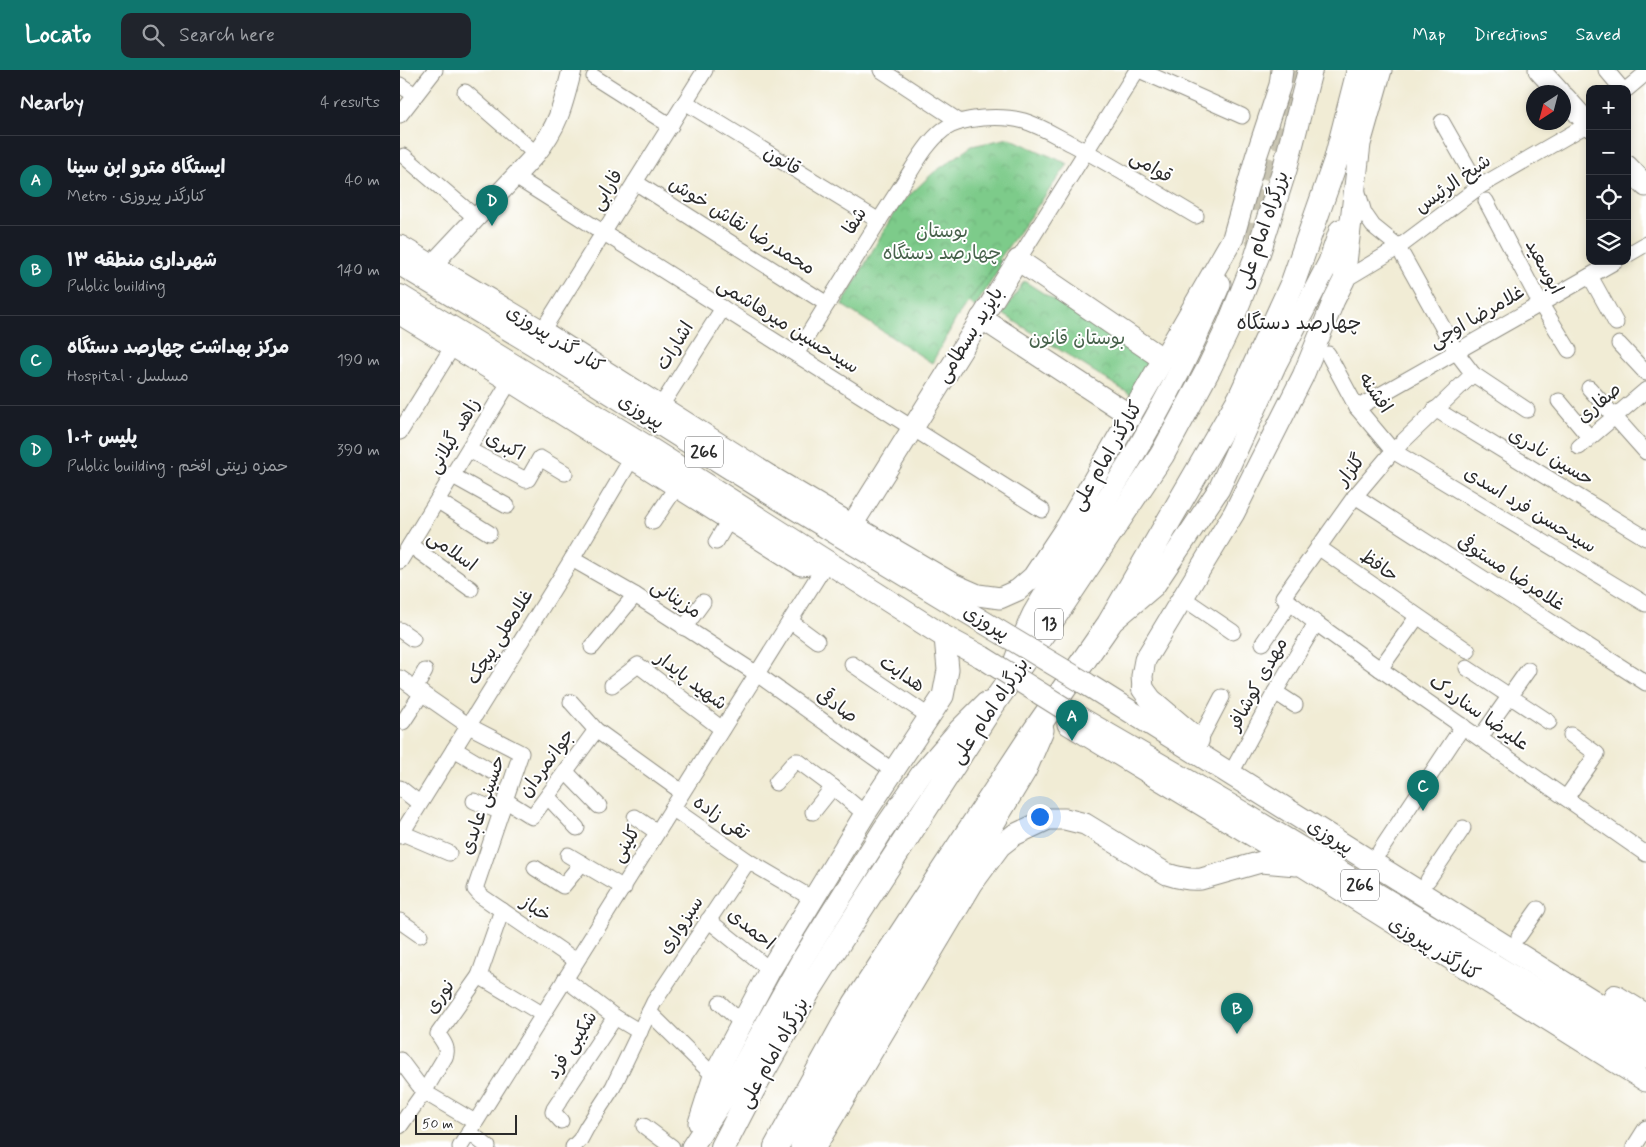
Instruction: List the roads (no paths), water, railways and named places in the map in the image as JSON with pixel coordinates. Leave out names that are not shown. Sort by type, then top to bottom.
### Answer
[{"type":"highway","name":"بزرگراه امام علی","points":[[723,1147],[753,1089],[810,990],[1009,683],[1162,455],[1209,368],[1228,328],[1257,256],[1285,168],[1310,70]]},
{"type":"highway","points":[[776,1147],[855,1004],[1064,715],[1109,624],[1240,398],[1293,282],[1368,72]]},
{"type":"main road","points":[[1539,70],[1553,85]]},
{"type":"main road","points":[[1169,736],[1143,689],[1142,676],[1145,660],[1234,513],[1303,376],[1344,280],[1353,191],[1360,144],[1366,120],[1368,72]]},
{"type":"main road","name":"کنارگذر امام علی","points":[[773,484],[852,525],[953,584],[978,595],[1000,598],[1018,590],[1033,577],[1066,526],[1233,238],[1283,75]]},
{"type":"main road","points":[[1571,105],[1586,122]]},
{"type":"main road","points":[[1631,170],[1646,186]]},
{"type":"main road","points":[[1109,624],[1154,586],[1218,489],[1276,364],[1329,262],[1353,191]]},
{"type":"main road","points":[[1009,683],[1033,615],[1144,438],[1187,358],[1221,280],[1233,238]]},
{"type":"main road","name":"کنار گذر پیروزی","points":[[400,246],[542,331],[661,406],[773,484]]},
{"type":"main road","points":[[1018,260],[1164,359]]},
{"type":"main road","name":"بایزید بسطامی","points":[[852,525],[1018,260]]},
{"type":"main road","name":"پیروزی","points":[[400,264],[773,484],[1010,638],[1169,736],[1513,941],[1646,1034]]},
{"type":"main road","name":"پیروزی","points":[[401,302],[457,340],[637,451],[827,562],[945,637],[1009,683],[1064,715],[1169,769],[1344,884],[1496,966],[1646,1057]]},
{"type":"main road","points":[[981,318],[1131,416]]},
{"type":"main road","name":"پیروزی","points":[[637,451],[677,486],[801,565],[827,562]]},
{"type":"main road","points":[[691,1147],[714,1076],[770,970],[865,814],[943,696],[948,670],[945,637]]},
{"type":"main road","points":[[691,1147],[728,1092],[800,963],[922,773],[959,730],[989,701],[1009,683],[1022,677],[1035,665],[1036,654]]},
{"type":"main road","name":"266","points":[[1143,689],[1151,700],[1199,741],[1428,880],[1513,941],[1646,1015]]},
{"type":"main road","points":[[801,1147],[825,1098],[898,973],[1026,770],[1037,746],[1064,715]]},
{"type":"main road","name":"کنارگذر پیروزی","points":[[1064,715],[1301,866],[1344,884],[1646,1081]]},
{"type":"main road","points":[[815,1147],[972,884],[1000,846],[1014,835],[1048,819],[1066,819],[1085,824],[1168,874],[1180,879],[1201,879],[1261,862],[1301,866]]},
{"type":"main road","points":[[1496,966],[1513,941]]},
{"type":"street","points":[[400,115],[435,70]]},
{"type":"street","points":[[432,266],[549,138],[562,110],[572,70]]},
{"type":"street","name":"فارابی","points":[[542,331],[705,70]]},
{"type":"street","points":[[881,70],[960,122]]},
{"type":"street","points":[[1138,70],[1242,116]]},
{"type":"street","name":"بایزید بسطامی","points":[[1018,260],[1138,70]]},
{"type":"street","points":[[1606,70],[1619,85]]},
{"type":"street","points":[[1631,86],[1646,73]]},
{"type":"street","points":[[594,77],[671,126]]},
{"type":"street","points":[[400,85],[415,95]]},
{"type":"street","points":[[465,92],[536,154]]},
{"type":"street","name":"قانون","points":[[685,102],[879,221]]},
{"type":"street","name":"قوامی","points":[[960,122],[1002,117],[1039,127],[1086,151],[1196,216]]},
{"type":"street","name":"شفا","points":[[796,354],[932,140],[945,129],[960,122]]},
{"type":"street","points":[[1442,122],[1479,186]]},
{"type":"street","name":"شیخ الرئیس","points":[[1344,280],[1401,251],[1479,186],[1586,127]]},
{"type":"street","points":[[1360,144],[1357,188],[1364,213],[1373,226],[1401,251],[1457,353],[1473,374],[1527,410]]},
{"type":"street","points":[[404,156],[475,217]]},
{"type":"street","name":"سیدحسین میرهاشمی","points":[[514,176],[1042,510]]},
{"type":"street","name":"محمدرضا نقاش خوش","points":[[635,182],[827,304]]},
{"type":"street","name":"ابوسعید","points":[[1486,201],[1540,303],[1569,350]]},
{"type":"street","points":[[1631,253],[1646,244]]},
{"type":"street","name":"غلامرضا اوجی","points":[[1357,408],[1457,353],[1540,303],[1609,265]]},
{"type":"street","points":[[1590,276],[1616,323]]},
{"type":"street","name":"اشارات","points":[[661,406],[723,308]]},
{"type":"street","points":[[400,432],[457,340]]},
{"type":"street","points":[[1619,344],[1646,374]]},
{"type":"street","name":"افشنه","points":[[1328,354],[1357,408],[1393,451]]},
{"type":"street","name":"گلزار","points":[[1290,604],[1284,599],[1283,595],[1355,496],[1393,451],[1473,374]]},
{"type":"street","name":"زاهد گیلانی","points":[[400,561],[514,375]]},
{"type":"street","points":[[1589,388],[1645,449]]},
{"type":"street","name":"صفاری","points":[[1559,401],[1584,442],[1646,390]]},
{"type":"street","name":"حسین نادری","points":[[1435,409],[1646,538]]},
{"type":"street","name":"اکبری","points":[[469,450],[526,480],[540,458],[565,473]]},
{"type":"street","name":"غلامعلی پیچک","points":[[401,834],[637,451]]},
{"type":"street","name":"سیدحسن فرد اسدی","points":[[1393,451],[1646,604]]},
{"type":"street","points":[[453,476],[507,506]]},
{"type":"street","points":[[653,522],[677,486]]},
{"type":"street","name":"غلامرضا مستوفی","points":[[1355,496],[1646,683]]},
{"type":"street","points":[[438,501],[489,532]]},
{"type":"street","points":[[716,542],[729,520]]},
{"type":"street","name":"اسلامی","points":[[410,545],[470,589]]},
{"type":"street","name":"حافظ","points":[[1318,548],[1468,651]]},
{"type":"street","name":"مزینانی","points":[[572,559],[635,595],[757,674]]},
{"type":"street","name":"کلینی","points":[[460,1147],[827,562]]},
{"type":"street","points":[[592,647],[635,595]]},
{"type":"street","points":[[1183,598],[1233,632]]},
{"type":"street","points":[[684,628],[703,602]]},
{"type":"street","points":[[1263,643],[1290,604]]},
{"type":"street","name":"علیرضا سناردک","points":[[1290,604],[1646,854]]},
{"type":"street","points":[[1380,669],[1417,617]]},
{"type":"street","points":[[790,621],[817,641]]},
{"type":"street","name":"مهدی کوشافر","points":[[1236,764],[1275,692],[1316,623]]},
{"type":"street","points":[[400,630],[413,639]]},
{"type":"street","name":"هدایت","points":[[852,664],[930,717]]},
{"type":"street","name":"شهید پایدار","points":[[612,685],[638,665],[722,730]]},
{"type":"street","points":[[1467,668],[1549,722]]},
{"type":"street","points":[[1480,738],[1528,670]]},
{"type":"street","points":[[403,722],[425,671]]},
{"type":"street","name":"صادقی","points":[[757,674],[893,771]]},
{"type":"street","points":[[400,678],[469,726]]},
{"type":"street","points":[[1275,692],[1295,705]]},
{"type":"street","points":[[1199,741],[1222,697]]},
{"type":"street","points":[[572,702],[596,730],[682,792]]},
{"type":"street","name":"حسینی عابدی","points":[[469,726],[522,753],[475,889],[481,896]]},
{"type":"street","points":[[1380,851],[1463,726]]},
{"type":"street","name":"جوانمردان","points":[[503,806],[532,817],[596,730]]},
{"type":"street","points":[[1566,798],[1597,754],[1571,736]]},
{"type":"street","points":[[454,748],[491,771]]},
{"type":"street","points":[[776,783],[795,761],[798,761],[865,814]]},
{"type":"street","points":[[566,772],[598,806]]},
{"type":"street","points":[[813,812],[833,787]]},
{"type":"street","points":[[400,788],[420,803]]},
{"type":"street","points":[[548,797],[577,828]]},
{"type":"street","points":[[474,801],[503,806]]},
{"type":"street","name":"تقی زاده","points":[[672,808],[748,861],[813,899]]},
{"type":"street","points":[[636,817],[657,832]]},
{"type":"street","points":[[1428,880],[1464,828]]},
{"type":"street","points":[[401,834],[449,853]]},
{"type":"street","points":[[568,855],[624,888]]},
{"type":"street","name":"سبزواری","points":[[573,1147],[580,1140],[613,1087],[654,1002],[748,861]]},
{"type":"street","points":[[535,868],[563,886],[582,863]]},
{"type":"street","name":"خباز","points":[[481,896],[569,956]]},
{"type":"street","points":[[1513,941],[1538,909]]},
{"type":"street","points":[[502,910],[479,976],[542,1014]]},
{"type":"street","name":"احمدی","points":[[708,920],[770,970]]},
{"type":"street","points":[[400,922],[420,935]]},
{"type":"street","name":"نوری","points":[[400,1126],[424,1092],[447,1052],[447,1048],[438,1034],[479,976]]},
{"type":"street","name":"شکیبی فرد","points":[[561,1121],[553,1112],[554,1109],[615,1017],[565,979]]},
{"type":"street","points":[[720,1003],[742,1023]]},
{"type":"street","points":[[649,1012],[714,1076]]},
{"type":"street","points":[[615,1017],[640,1032]]},
{"type":"street","points":[[400,1060],[424,1092],[472,1127],[488,1147]]},
{"type":"street","points":[[644,1126],[672,1147]]},
{"type":"street","points":[[1634,1147],[1646,1128]]},
{"type":"tunnel","points":[[1257,244],[1258,197],[1286,108],[1292,70]]},
{"type":"place","name":"پلیس +۱۰","points":[[492,226]]},
{"type":"place","name":"ایستگاه مترو ابن سینا","points":[[1072,741]]},
{"type":"place","name":"مرکز بهداشت چهارصد دستگاه","points":[[1423,811]]},
{"type":"place","name":"شهرداری منطقه ۱۳","points":[[1237,1034]]},
{"type":"district","name":"چهارصد دستگاه","points":[[1299,323]]},
{"type":"park label","name":"بوستان چهارصد دستگاه","points":[[942,242]]},
{"type":"park label","name":"بوستان قانون","points":[[1077,338]]}]
